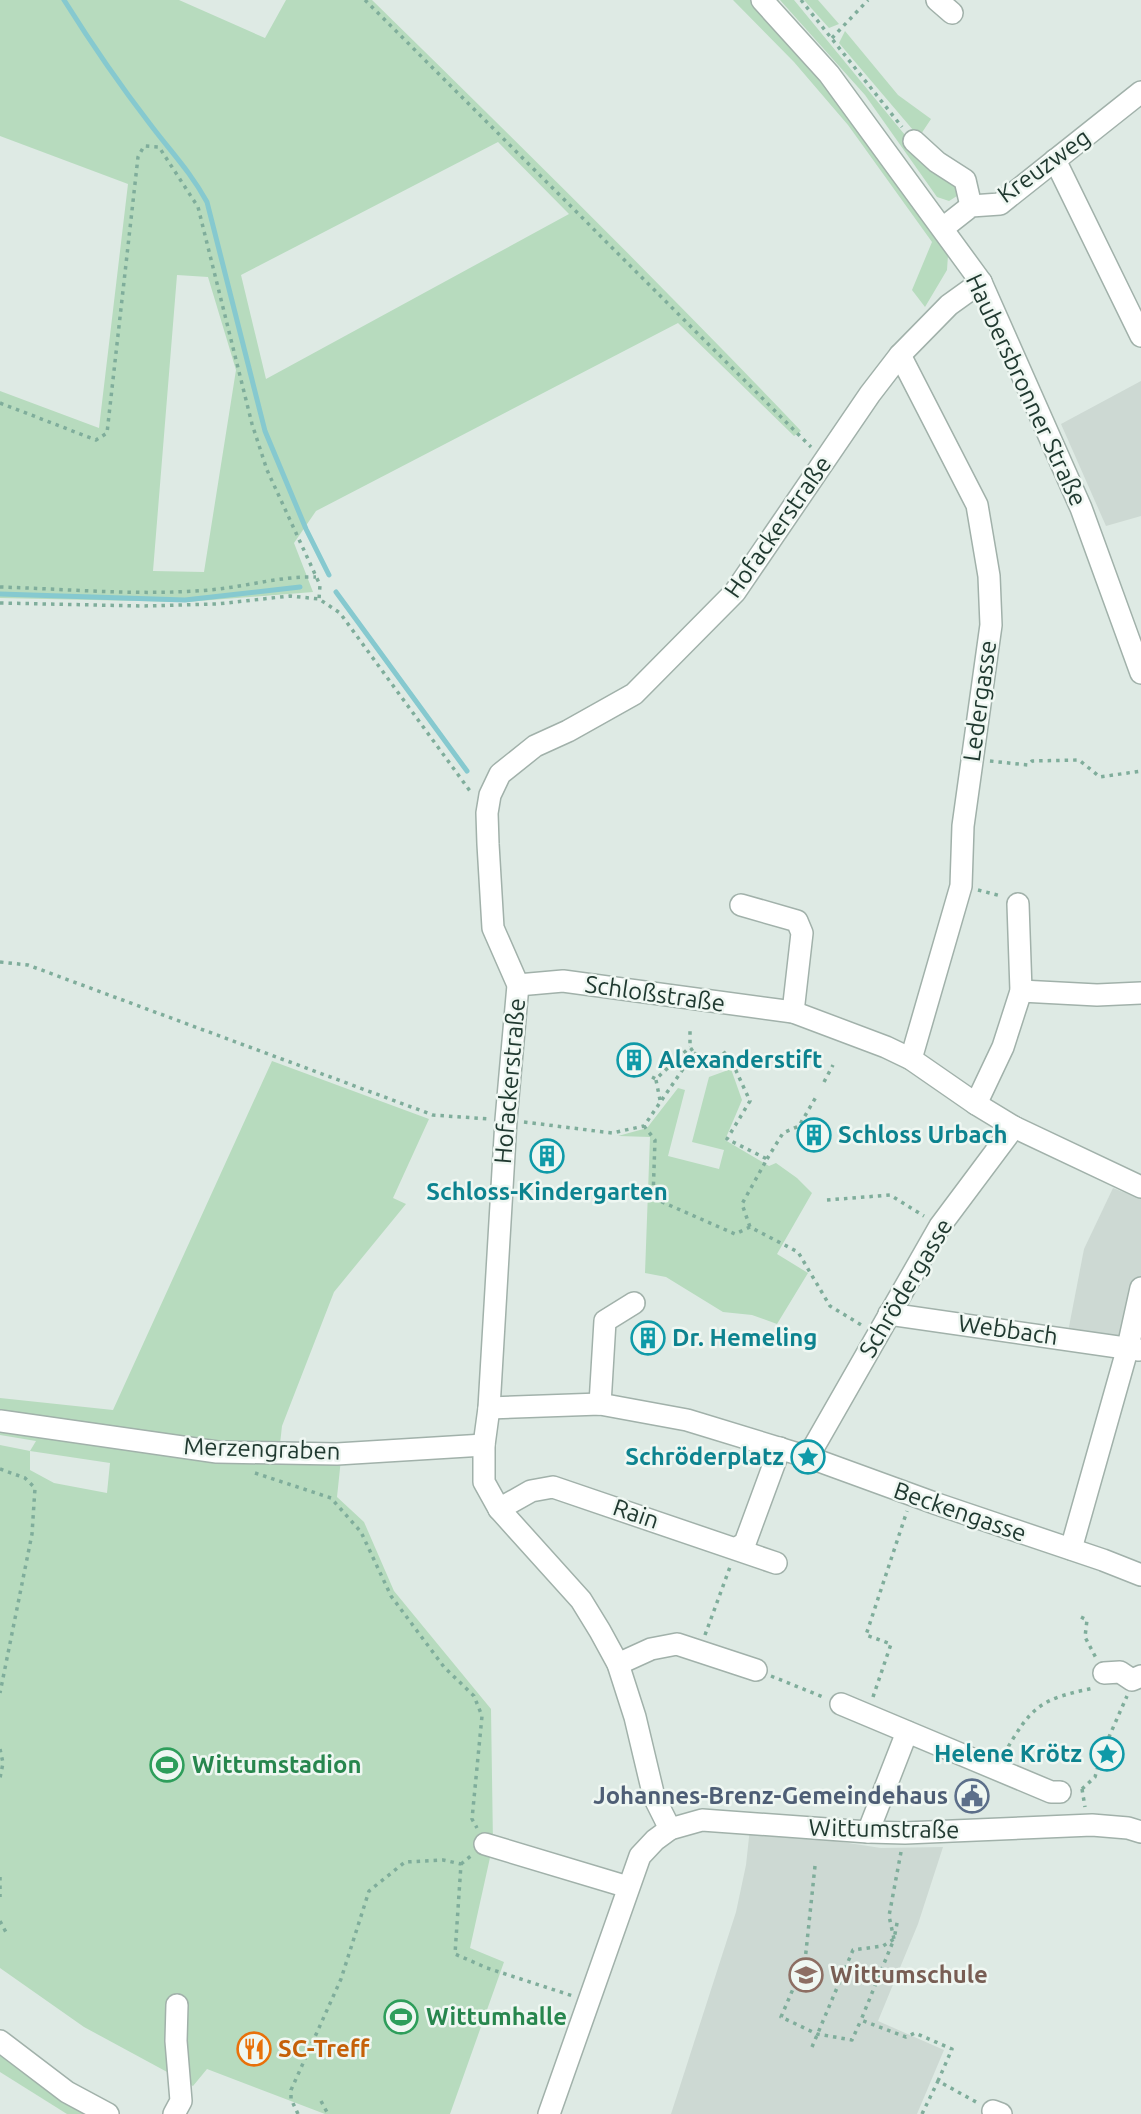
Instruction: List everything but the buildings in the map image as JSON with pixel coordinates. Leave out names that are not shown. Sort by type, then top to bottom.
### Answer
[{"type":"street","name":"Haubersbronner Straße","points":[[762,0],[829,74],[981,282],[1081,508],[1141,673]]},
{"type":"street","name":"Kreuzweg","points":[[943,228],[971,206],[1000,204],[1141,92]]},
{"type":"street","points":[[914,141],[937,162],[965,180],[971,206]]},
{"type":"street","points":[[1055,160],[1141,336]]},
{"type":"street","name":"Hofackerstraße","points":[[670,1829],[654,1797],[635,1717],[618,1664],[581,1600],[499,1509],[484,1482],[484,1445],[489,1408],[506,1120],[518,985],[493,928],[487,813],[490,795],[500,774],[535,746],[634,694],[735,592],[870,394],[900,355],[949,305],[981,282]]},
{"type":"street","name":"Ledergasse","points":[[900,355],[978,505],[989,576],[991,625],[963,826],[961,886],[911,1059]]},
{"type":"street","points":[[976,1104],[1003,1047],[1021,991],[1018,904]]},
{"type":"street","points":[[741,905],[797,920],[802,933],[793,1012]]},
{"type":"street","name":"Schloßstraße","points":[[518,985],[563,981],[793,1012],[911,1059],[1014,1127],[1141,1187]]},
{"type":"street","points":[[1021,991],[1097,995],[1141,993]]},
{"type":"street","name":"Schrödergasse","points":[[808,1457],[940,1226],[1014,1127]]},
{"type":"street","points":[[1071,1549],[1134,1349],[1141,1288]]},
{"type":"street","points":[[600,1404],[605,1321],[634,1303]]},
{"type":"street","name":"Webbach","points":[[889,1314],[1134,1349]]},
{"type":"street","name":"Beckengasse","points":[[489,1408],[600,1404],[687,1420],[808,1457],[1141,1575]]},
{"type":"street","name":"Merzengraben","points":[[0,1421],[218,1452],[337,1454],[484,1445]]},
{"type":"street","points":[[737,1548],[745,1543],[780,1448]]},
{"type":"street","name":"Rain","points":[[499,1509],[531,1491],[554,1487],[776,1563]]},
{"type":"street","points":[[618,1664],[651,1649],[677,1644],[757,1670]]},
{"type":"street","points":[[1103,1680],[1120,1672],[1130,1688]]},
{"type":"street","points":[[841,1704],[1051,1792],[1071,1790]]},
{"type":"street","points":[[868,1832],[907,1732]]},
{"type":"street","name":"Wittumstraße","points":[[670,1829],[702,1820],[868,1832],[905,1833],[1092,1825],[1128,1828],[1141,1832]]},
{"type":"street","points":[[549,2114],[640,1856],[670,1829]]},
{"type":"street","points":[[485,1844],[628,1888]]},
{"type":"street","points":[[174,2114],[181,2101],[176,2041],[177,2005]]},
{"type":"street","points":[[0,2041],[67,2092],[107,2114]]},
{"type":"path","points":[[365,0],[799,437]]},
{"type":"path","points":[[800,0],[914,141]]},
{"type":"path","points":[[832,38],[868,0]]},
{"type":"path","points":[[0,403],[96,440],[107,433],[138,157],[144,146],[159,147],[198,207],[252,424],[267,470],[320,585],[319,599]]},
{"type":"path","points":[[0,587],[209,590],[295,577],[316,577]]},
{"type":"path","points":[[0,603],[143,606],[217,604],[290,596],[319,599],[340,614],[471,792],[490,795]]},
{"type":"path","points":[[972,758],[1028,765],[1032,761],[1079,760],[1100,776],[1141,771]]},
{"type":"path","points":[[961,886],[1013,899],[1018,904]]},
{"type":"path","points":[[0,961],[28,965],[433,1115],[506,1120],[612,1133],[644,1126],[694,1053]]},
{"type":"path","points":[[690,1030],[690,1047],[694,1053],[713,1062],[727,1051],[750,1101],[727,1139],[767,1159]]},
{"type":"path","points":[[660,1102],[654,1078],[690,1047]]},
{"type":"path","points":[[824,1082],[834,1065]]},
{"type":"path","points":[[816,1097],[799,1126],[783,1133],[742,1204],[750,1227],[798,1252],[830,1306],[877,1335]]},
{"type":"path","points":[[644,1126],[655,1140],[653,1198],[735,1234],[750,1227]]},
{"type":"path","points":[[827,1200],[890,1195],[940,1226]]},
{"type":"path","points":[[0,1469],[25,1478],[35,1488],[32,1534],[0,1693]]},
{"type":"path","points":[[254,1473],[331,1498],[361,1532],[391,1596],[444,1667],[474,1696],[482,1716],[472,1819],[485,1844],[461,1864],[455,1954],[487,1968],[569,1994],[588,2004]]},
{"type":"path","points":[[867,1716],[891,1644],[866,1635],[908,1510],[896,1506]]},
{"type":"path","points":[[699,1651],[737,1548]]},
{"type":"path","points":[[995,1768],[1023,1720],[1037,1707],[1103,1680],[1085,1637],[1087,1620],[1081,1617]]},
{"type":"path","points":[[757,1670],[841,1704]]},
{"type":"path","points":[[1084,1806],[1071,1790],[1095,1777],[1101,1755],[1130,1688]]},
{"type":"path","points":[[0,1749],[3,1763],[0,1779]]},
{"type":"path","points":[[894,1938],[889,1916],[905,1833]]},
{"type":"path","points":[[298,2114],[291,2099],[291,2090],[341,1979],[369,1891],[405,1862],[443,1860],[461,1864]]},
{"type":"path","points":[[815,1866],[805,1961],[781,2017],[817,2034],[852,2040],[894,1938],[898,1918]]},
{"type":"path","points":[[0,1877],[0,1897]]},
{"type":"path","points":[[0,1920],[8,1936]]},
{"type":"path","points":[[811,2047],[853,1950],[883,1946],[894,1938]]},
{"type":"path","points":[[861,2020],[906,2037],[915,2033],[952,2049],[922,2114]]},
{"type":"path","points":[[938,2081],[997,2112]]},
{"type":"path","points":[[321,2101],[328,2114]]},
{"type":"shaded area","points":[[1141,381],[1141,516],[1106,526],[1061,424]]},
{"type":"shaded area","points":[[1113,1188],[1141,1199],[1141,1311],[1133,1346],[1068,1332],[1084,1249]]},
{"type":"shaded area","name":"Wittumschule","points":[[750,1828],[881,1848],[943,1847],[918,1924],[878,2021],[944,2050],[917,2114],[671,2114],[736,1912],[746,1865]]},
{"type":"green space","points":[[0,0],[179,0],[265,38],[286,0],[372,0],[588,214],[801,431],[794,436],[678,323],[316,511],[294,543],[313,592],[186,602],[0,598],[0,391],[99,428],[128,184],[0,136]],"holes":[[[498,142],[569,214],[266,379],[241,275]],[[177,275],[208,277],[236,370],[204,572],[153,571]]]},
{"type":"green space","points":[[733,0],[752,0],[811,63],[933,228],[948,255],[947,270],[925,307],[912,290],[932,242],[848,125],[794,62]]},
{"type":"green space","points":[[780,0],[794,0],[914,146],[962,186],[957,196],[949,201],[937,197],[865,95]]},
{"type":"green space","points":[[804,0],[818,0],[839,24],[829,28]]},
{"type":"green space","points":[[845,31],[898,95],[931,119],[919,137],[839,43]]},
{"type":"green space","points":[[272,1061],[429,1119],[393,1198],[406,1204],[334,1292],[282,1426],[280,1444],[226,1443],[0,1413],[0,1398],[113,1410]]},
{"type":"green space","points":[[731,1069],[742,1100],[725,1140],[769,1166],[776,1163],[812,1193],[777,1254],[808,1273],[777,1324],[752,1315],[723,1312],[666,1277],[645,1273],[650,1137],[618,1136],[647,1128],[678,1088],[685,1090],[668,1156],[719,1169],[724,1150],[692,1142],[709,1077]]},
{"type":"green space","points":[[0,1423],[341,1459],[337,1497],[364,1522],[394,1591],[491,1709],[493,1844],[470,1948],[504,1962],[450,2114],[325,2114],[207,2069],[193,2086],[84,2027],[0,1968],[0,1445],[30,1451],[36,1441],[0,1435]],"holes":[[[30,1451],[110,1463],[107,1493],[54,1483],[30,1470]]]},
{"type":"green space","points":[[0,2054],[95,2114],[67,2114],[0,2072]]},
{"type":"waterway","points":[[64,0],[116,79],[187,171],[207,202],[265,431],[306,529],[329,575]]},
{"type":"waterway","points":[[0,594],[185,600],[300,587]]},
{"type":"waterway","points":[[336,592],[467,771]]},
{"type":"place","name":"Alexanderstift","points":[[634,1060]]},
{"type":"place","name":"Schloss Urbach","points":[[814,1135]]},
{"type":"place","name":"Schloss-Kindergarten","points":[[547,1156]]},
{"type":"place","name":"Dr. Hemeling","points":[[648,1338]]},
{"type":"place","name":"Schröderplatz","points":[[808,1457]]},
{"type":"place","name":"Helene Krötz","points":[[1107,1754]]},
{"type":"place","name":"Wittumstadion","points":[[167,1765]]},
{"type":"place","name":"Johannes-Brenz-Gemeindehaus","points":[[972,1796]]},
{"type":"place","name":"Wittumschule","points":[[806,1975]]},
{"type":"place","name":"Wittumhalle","points":[[401,2017]]},
{"type":"place","name":"SC-Treff","points":[[254,2049]]}]
